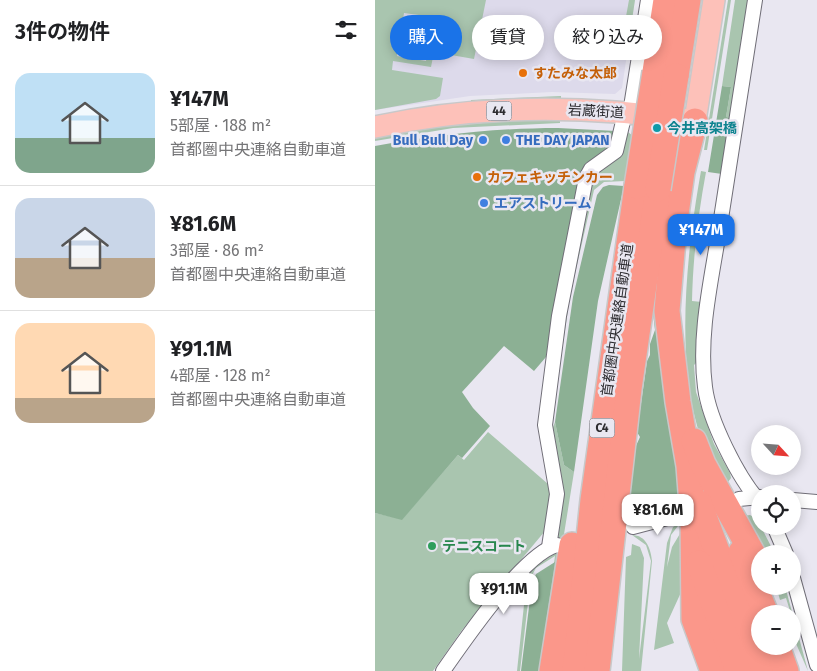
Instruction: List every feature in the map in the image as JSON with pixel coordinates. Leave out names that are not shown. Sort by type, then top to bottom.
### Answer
[{"type":"highway","name":"首都圏中央連絡自動車道","points":[[597,671],[619,464],[643,191],[666,0]]},
{"type":"highway","name":"首都圏中央連絡自動車道","points":[[575,671],[593,500],[643,191],[688,0]]},
{"type":"highway","points":[[695,121],[681,172],[673,228],[667,310],[677,402],[689,466],[699,506],[762,671]]},
{"type":"highway","points":[[695,121],[697,158],[684,246],[679,352],[683,384],[695,442],[728,496],[751,547]]},
{"type":"highway","points":[[552,671],[607,299],[643,191]]},
{"type":"highway","points":[[610,671],[619,464]]},
{"type":"highway","points":[[689,466],[684,516],[738,671]]},
{"type":"highway","points":[[728,496],[763,605]]},
{"type":"highway","points":[[728,496],[730,543],[751,605]]},
{"type":"highway","points":[[684,516],[750,671]]},
{"type":"highway","points":[[693,544],[694,619],[713,671]]},
{"type":"highway","points":[[694,579],[726,671]]},
{"type":"highway","points":[[768,655],[774,671]]},
{"type":"highway","points":[[780,655],[786,671]]},
{"type":"highway","points":[[793,655],[799,671]]},
{"type":"main road","points":[[695,121],[714,0]]},
{"type":"main road","name":"岩蔵街道","points":[[375,127],[422,119],[508,110],[570,109],[695,121]]},
{"type":"street","points":[[443,671],[467,638],[530,562],[553,546],[557,494],[545,425],[559,316],[581,213],[584,183],[591,168],[616,151],[627,113],[648,0]]},
{"type":"street","points":[[751,487],[724,442],[711,411],[705,387],[703,354],[706,313],[755,0]]},
{"type":"street","points":[[728,496],[751,498]]},
{"type":"street","points":[[801,501],[817,502]]},
{"type":"street","points":[[633,527],[684,516]]},
{"type":"street","points":[[798,595],[817,665]]},
{"type":"shaded area","points":[[375,0],[635,0],[633,15],[554,15],[554,60],[626,60],[622,88],[615,94],[552,92],[470,96],[375,110]]},
{"type":"green space","points":[[375,0],[486,0],[483,15],[472,15],[472,59],[462,57],[462,15],[404,13],[404,15],[390,15],[390,60],[432,60],[431,67],[393,61],[392,70],[443,78],[440,96],[436,99],[375,110]]},
{"type":"green space","points":[[629,0],[635,0],[633,15],[626,15]]},
{"type":"green space","points":[[728,0],[731,0],[707,150],[704,150]]},
{"type":"green space","points":[[735,0],[750,0],[732,118],[726,117],[731,87],[722,86]]},
{"type":"green space","points":[[722,86],[731,87],[726,117],[732,118],[722,174],[708,172]]},
{"type":"green space","points":[[561,96],[561,100],[471,103],[471,100]]},
{"type":"green space","points":[[560,119],[560,123],[453,128],[375,141],[375,137],[444,127],[490,122]]},
{"type":"green space","points":[[558,128],[616,131],[608,151],[586,163],[580,176],[546,357],[534,371],[504,346],[462,392],[473,408],[490,426],[462,458],[458,455],[402,520],[375,513],[375,146],[466,133]]},
{"type":"green space","points":[[628,132],[666,163],[626,178],[625,181],[604,182],[594,190],[572,288],[594,176],[620,156]]},
{"type":"green space","points":[[701,171],[706,172],[696,236],[692,301],[702,302],[697,362],[694,365],[696,392],[714,444],[730,473],[731,478],[725,486],[701,438],[693,408],[685,341],[691,235]]},
{"type":"green space","points":[[609,185],[624,186],[598,301],[574,472],[564,465],[555,422],[573,297],[597,195],[603,187]]},
{"type":"green space","points":[[569,300],[551,427],[560,347]]},
{"type":"green space","points":[[655,302],[681,501],[645,511],[629,508],[635,448],[640,437],[637,432],[647,361],[655,330],[653,313]]},
{"type":"green space","points":[[555,422],[564,465],[574,472],[542,671],[539,671],[555,556],[536,568],[531,577],[520,671],[517,671],[526,586],[521,581],[537,565],[556,553],[564,493],[552,430]]},
{"type":"green space","points":[[488,432],[548,484],[550,493],[545,531],[462,630],[433,671],[375,671],[375,513],[402,519],[458,455],[464,460]]},
{"type":"green space","points":[[742,516],[751,516],[751,532]]},
{"type":"green space","points":[[681,522],[671,535],[667,567],[672,547],[681,532],[683,588],[667,623],[674,643],[654,650],[667,543],[673,527]]},
{"type":"green space","points":[[632,535],[641,537],[644,540],[647,544],[652,561],[641,671],[622,671],[626,557],[631,555],[632,544],[640,547],[644,558],[639,659],[651,561],[646,545]]},
{"type":"green space","points":[[752,535],[765,535],[770,545],[758,545]]},
{"type":"green space","points":[[555,562],[539,671],[521,671],[532,583],[536,574]]},
{"type":"green space","points":[[779,595],[787,595],[790,605],[788,605],[786,598],[780,600]]},
{"type":"green space","points":[[801,645],[808,671],[801,655]]},
{"type":"place","name":"すたみな太郎","points":[[523,73]]},
{"type":"place","name":"今井高架橋","points":[[657,128]]},
{"type":"place","name":"Bull Bull Day","points":[[483,140]]},
{"type":"place","name":"THE DAY JAPAN","points":[[506,140]]},
{"type":"place","name":"カフェキッチンカー","points":[[477,177]]},
{"type":"place","name":"エアストリーム","points":[[484,203]]},
{"type":"place","name":"テニスコート","points":[[432,546]]}]
